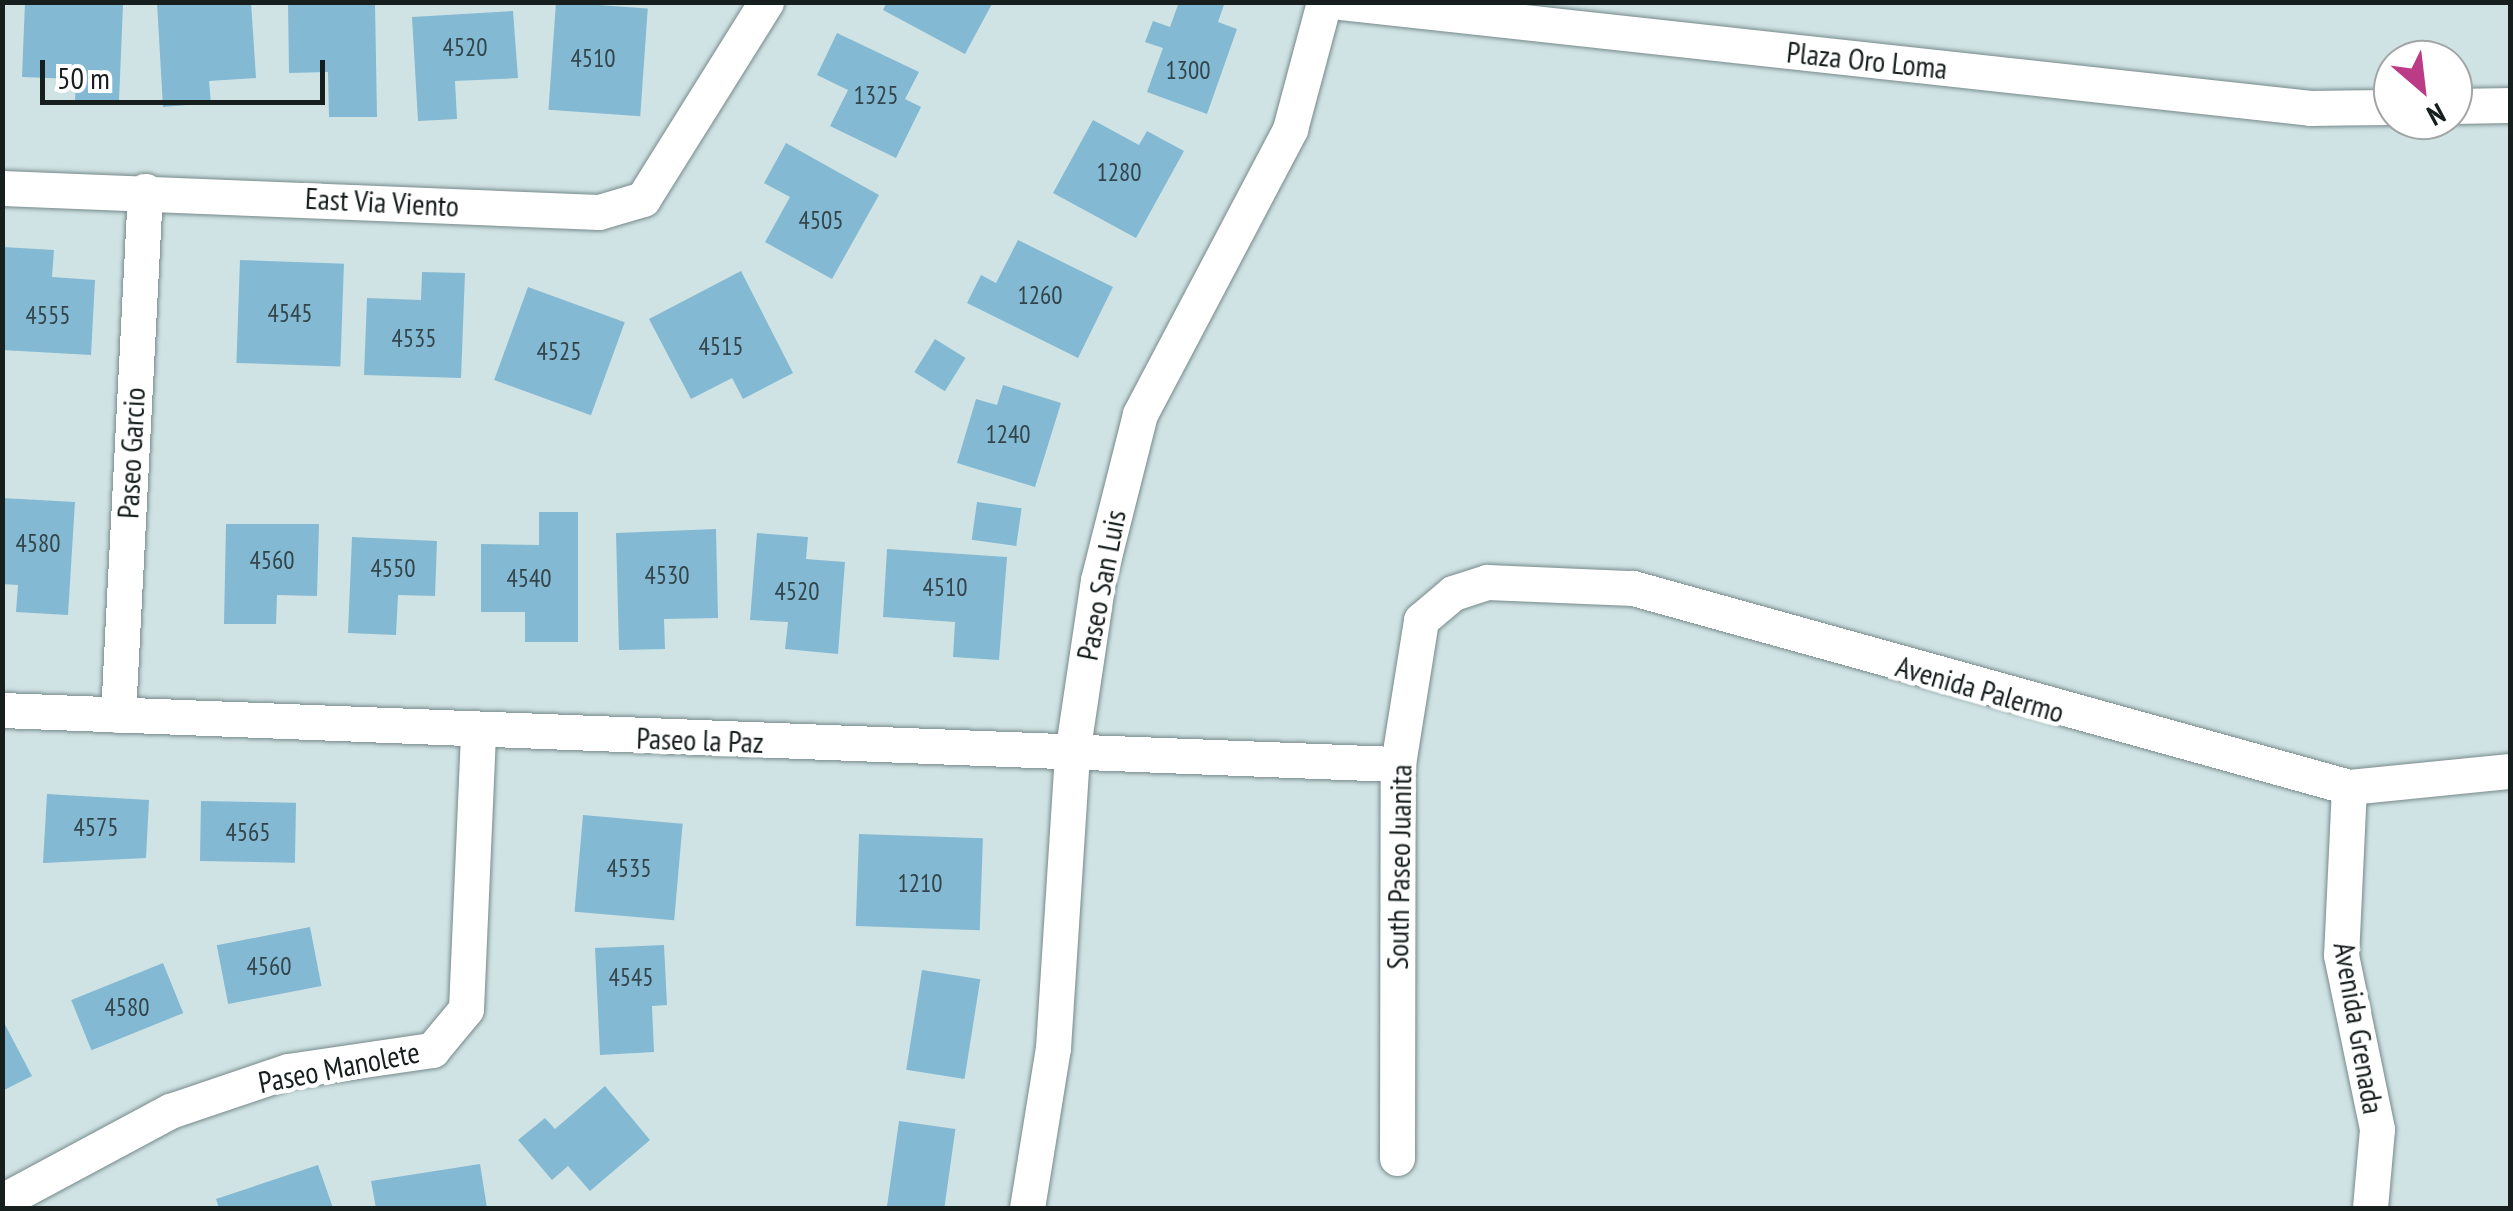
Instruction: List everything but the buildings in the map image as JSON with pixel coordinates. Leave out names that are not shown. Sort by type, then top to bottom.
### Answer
[{"type":"street","name":"East Via Viento","points":[[2,188],[599,212],[643,199],[766,2]]},
{"type":"street","name":"Paseo San Luis","points":[[1027,1208],[1053,1048],[1072,754],[1098,580],[1140,414],[1290,129],[1324,2]]},
{"type":"street","name":"Plaza Oro Loma","points":[[1341,2],[2310,108],[2373,106]]},
{"type":"street","points":[[2473,106],[2510,105]]},
{"type":"street","name":"Paseo Garcio","points":[[118,716],[145,191]]},
{"type":"street","name":"Avenida Palermo","points":[[1453,593],[1488,582],[1632,588],[2349,787],[2510,770]]},
{"type":"street","name":"South Paseo Juanita","points":[[1397,1158],[1398,764],[1421,620],[1453,593]]},
{"type":"street","name":"Paseo la Paz","points":[[2,710],[478,732],[1398,764]]},
{"type":"street","name":"Paseo Manolete","points":[[2,1200],[170,1111],[288,1070],[432,1050],[466,1009],[478,732]]},
{"type":"street","name":"Avenida Grenada","points":[[2349,787],[2341,955],[2377,1129],[2370,1208]]}]
